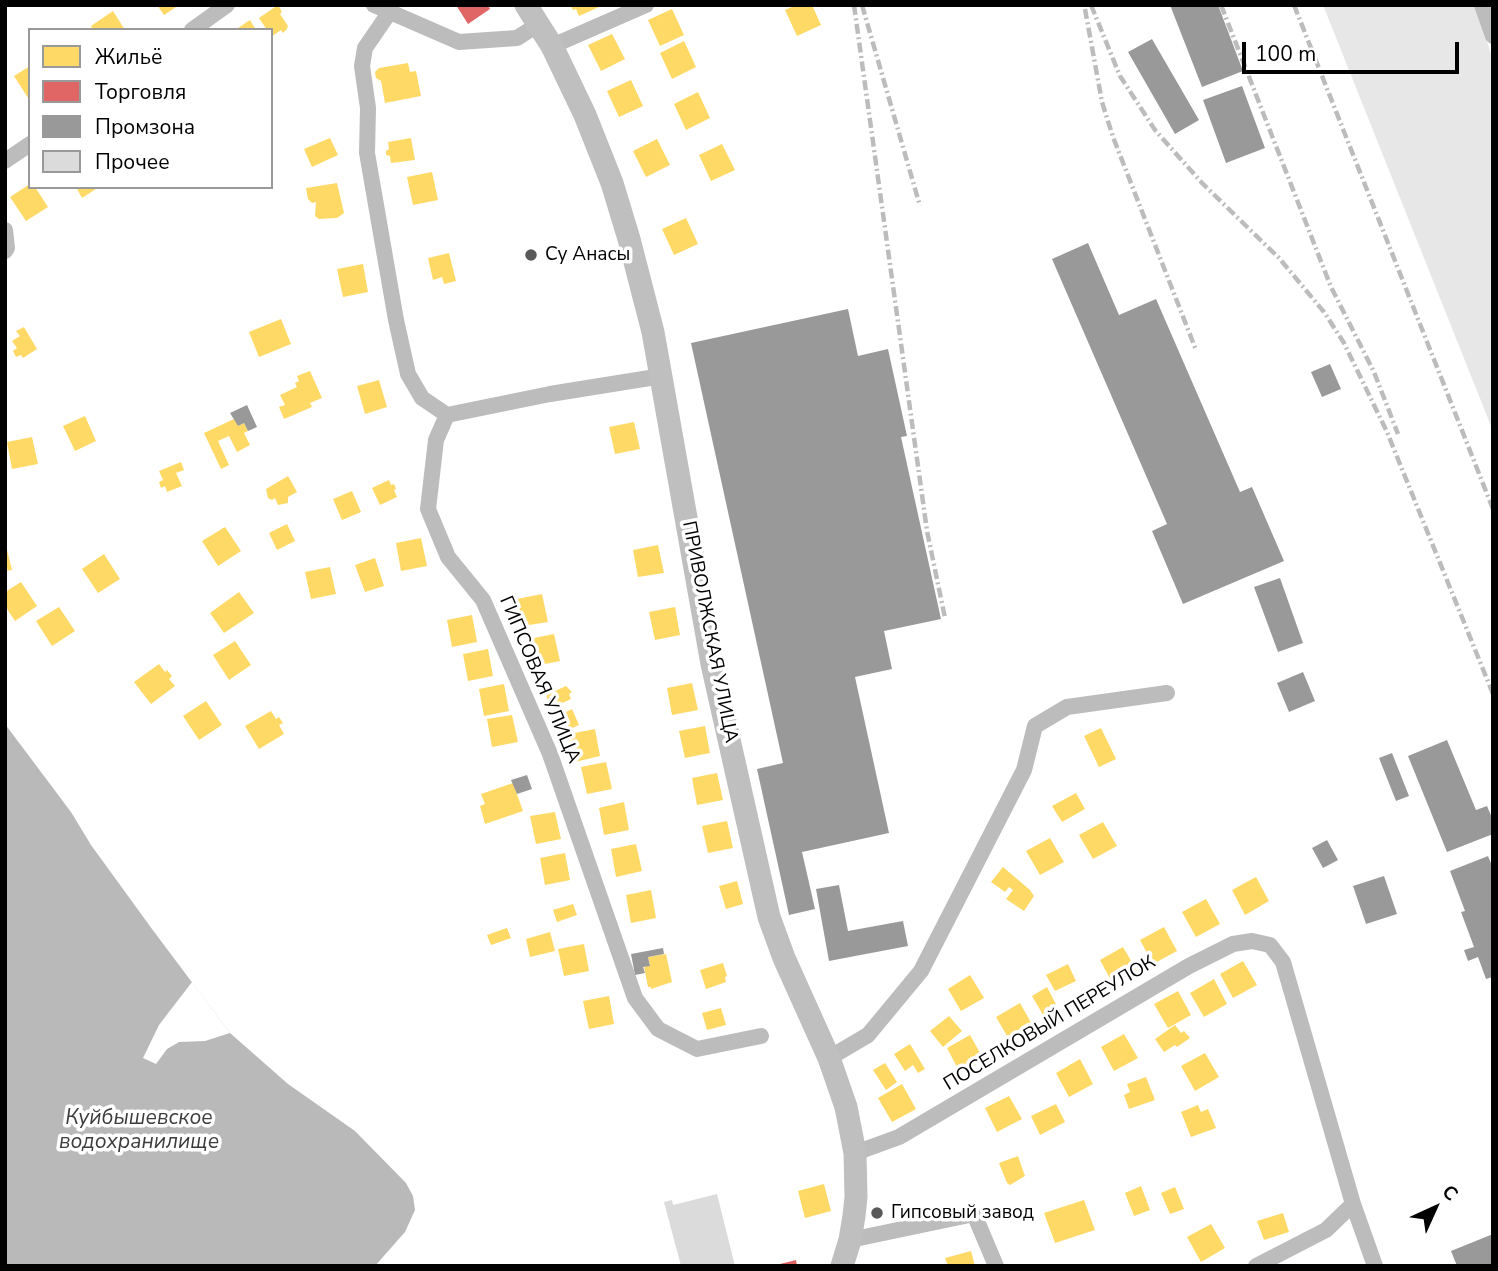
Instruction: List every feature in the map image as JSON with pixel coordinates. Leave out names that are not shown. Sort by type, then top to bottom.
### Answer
[{"type":"main road","name":"ПРИВОЛЖСКАЯ УЛИЦА","points":[[532,15],[552,46],[586,115],[612,183],[629,239],[662,376],[712,664],[769,917],[784,958],[829,1058],[846,1107],[855,1153],[856,1197],[850,1240],[842,1266]]},
{"type":"street","points":[[195,28],[227,5]]},
{"type":"street","points":[[374,5],[459,42],[517,38],[532,15]]},
{"type":"street","points":[[552,46],[646,5]]},
{"type":"street","points":[[1482,5],[1493,36]]},
{"type":"street","points":[[389,13],[365,48],[362,65],[368,107],[367,153],[408,374],[422,398],[447,415],[550,394],[662,376]]},
{"type":"street","points":[[5,161],[28,145]]},
{"type":"street","points":[[5,230],[5,251]]},
{"type":"street","name":"ГИПСОВАЯ УЛИЦА","points":[[447,415],[436,440],[428,509],[448,557],[483,600],[551,754],[635,998],[658,1029],[697,1049],[761,1036]]},
{"type":"street","points":[[829,1058],[868,1034],[920,971],[1024,770],[1035,726],[1067,707],[1167,693]]},
{"type":"street","name":"ПОСЕЛКОВЫЙ ПЕРЕУЛОК","points":[[855,1153],[899,1137],[1189,966],[1233,944],[1252,941],[1270,945],[1283,962],[1353,1204]]},
{"type":"street","points":[[1256,1266],[1326,1230],[1353,1204],[1375,1266]]},
{"type":"street","points":[[850,1240],[974,1214],[996,1266]]},
{"type":"shaded area","points":[[1323,5],[1475,5],[1493,60],[1493,431]]},
{"type":"water","name":"Куйбышевское водохранилище","points":[[5,724],[230,1033],[288,1084],[355,1131],[406,1183],[413,1196],[415,1210],[405,1232],[375,1266],[5,1266]]},
{"type":"pier","points":[[192,982],[230,1033],[205,1041],[179,1042],[167,1049],[156,1064],[143,1058],[159,1025]]},
{"type":"building: Жильё","points":[[157,5],[179,5],[164,15]]},
{"type":"building: Жильё","points":[[278,5],[287,29],[273,36],[273,28],[266,28],[259,18]]},
{"type":"building: Жильё","points":[[570,5],[599,7],[579,16],[576,9],[573,10]]},
{"type":"building: Жильё","points":[[796,5],[812,5],[821,25],[797,36],[785,10]]},
{"type":"building: Жильё","points":[[672,9],[684,35],[660,46],[648,20]]},
{"type":"building: Жильё","points":[[113,11],[124,28],[92,28],[91,26]]},
{"type":"building: Жильё","points":[[250,20],[255,28],[238,28]]},
{"type":"building: Жильё","points":[[612,34],[625,59],[601,71],[588,45]]},
{"type":"building: Жильё","points":[[684,41],[696,67],[672,79],[660,53]]},
{"type":"building: Жильё","points":[[408,63],[410,72],[416,71],[421,96],[385,103],[381,81],[376,78],[375,72],[379,68]]},
{"type":"building: Жильё","points":[[28,67],[28,98],[14,76]]},
{"type":"building: Жильё","points":[[631,80],[643,106],[619,117],[607,91]]},
{"type":"building: Жильё","points":[[698,92],[710,118],[686,130],[674,104]]},
{"type":"building: Жильё","points":[[330,138],[338,155],[312,167],[304,149]]},
{"type":"building: Жильё","points":[[411,138],[415,160],[391,163],[390,156],[386,155],[388,142]]},
{"type":"building: Жильё","points":[[657,139],[670,165],[646,177],[633,151]]},
{"type":"building: Жильё","points":[[722,144],[735,170],[711,181],[699,155]]},
{"type":"building: Жильё","points":[[432,172],[438,200],[413,205],[407,177]]},
{"type":"building: Жильё","points":[[337,183],[344,213],[337,218],[319,219],[315,216],[316,202],[312,203],[308,199],[306,188]]},
{"type":"building: Жильё","points":[[28,185],[28,189],[36,189],[48,207],[26,221],[10,197]]},
{"type":"building: Жильё","points":[[77,189],[96,189],[82,198]]},
{"type":"building: Жильё","points":[[686,218],[698,244],[674,255],[662,229]]},
{"type":"building: Жильё","points":[[449,253],[456,281],[444,284],[442,277],[433,280],[428,258]]},
{"type":"building: Жильё","points":[[363,264],[368,292],[343,297],[337,269]]},
{"type":"building: Жильё","points":[[281,319],[291,344],[259,357],[249,332]]},
{"type":"building: Жильё","points":[[24,327],[37,349],[23,358],[21,355],[16,357],[13,351],[17,348],[12,341],[20,336],[16,331]]},
{"type":"building: Жильё","points":[[310,371],[322,398],[310,403],[312,407],[284,419],[279,407],[285,405],[280,395],[297,387],[297,376]]},
{"type":"building: Жильё","points":[[379,380],[387,407],[365,414],[357,386]]},
{"type":"building: Жильё","points":[[85,416],[96,441],[75,451],[63,426]]},
{"type":"building: Жильё","points":[[234,419],[238,426],[244,423],[248,431],[244,433],[250,445],[237,452],[229,436],[218,441],[229,465],[221,469],[204,433]]},
{"type":"building: Жильё","points":[[634,422],[640,449],[615,454],[609,427]]},
{"type":"building: Жильё","points":[[32,437],[38,464],[12,469],[7,442]]},
{"type":"building: Жильё","points":[[181,462],[184,470],[176,473],[182,486],[167,492],[165,486],[161,488],[159,482],[163,480],[159,471]]},
{"type":"building: Жильё","points":[[288,476],[297,492],[288,497],[288,503],[278,505],[275,498],[268,498],[266,489]]},
{"type":"building: Жильё","points":[[389,480],[391,485],[394,484],[397,497],[380,505],[372,488]]},
{"type":"building: Жильё","points":[[352,491],[361,512],[342,520],[333,499]]},
{"type":"building: Жильё","points":[[287,524],[295,541],[277,550],[269,533]]},
{"type":"building: Жильё","points":[[225,527],[241,551],[218,566],[202,541]]},
{"type":"building: Жильё","points":[[421,538],[427,566],[401,571],[396,543]]},
{"type":"building: Жильё","points":[[5,542],[12,570],[5,571]]},
{"type":"building: Жильё","points":[[658,545],[664,573],[638,577],[633,550]]},
{"type":"building: Жильё","points":[[104,554],[120,579],[98,593],[82,569]]},
{"type":"building: Жильё","points":[[375,558],[384,586],[365,592],[355,565]]},
{"type":"building: Жильё","points":[[330,567],[336,594],[311,599],[305,572]]},
{"type":"building: Жильё","points":[[21,582],[37,606],[15,621],[5,606],[5,592]]},
{"type":"building: Жильё","points":[[239,592],[254,613],[224,633],[210,613]]},
{"type":"building: Жильё","points":[[542,594],[548,622],[523,626],[517,599]]},
{"type":"building: Жильё","points":[[59,607],[75,631],[52,646],[36,621]]},
{"type":"building: Жильё","points":[[675,607],[680,635],[655,640],[649,612]]},
{"type":"building: Жильё","points":[[472,615],[477,642],[452,647],[447,620]]},
{"type":"building: Жильё","points":[[554,634],[560,661],[535,666],[529,639]]},
{"type":"building: Жильё","points":[[235,641],[251,665],[229,680],[213,655]]},
{"type":"building: Жильё","points":[[488,649],[493,676],[468,681],[463,654]]},
{"type":"building: Жильё","points":[[159,664],[172,676],[169,679],[175,686],[151,704],[134,682]]},
{"type":"building: Жильё","points":[[692,683],[698,710],[672,715],[667,688]]},
{"type":"building: Жильё","points":[[504,684],[509,711],[484,716],[479,689]]},
{"type":"building: Жильё","points":[[566,686],[572,692],[569,694],[571,699],[551,708],[546,695]]},
{"type":"building: Жильё","points":[[206,701],[222,725],[199,740],[183,716]]},
{"type":"building: Жильё","points":[[564,707],[566,712],[572,709],[579,725],[561,733],[554,716],[559,714],[557,710]]},
{"type":"building: Жильё","points":[[271,711],[276,719],[279,717],[283,723],[279,725],[284,734],[259,749],[245,726]]},
{"type":"building: Жильё","points":[[512,715],[518,742],[492,747],[487,719]]},
{"type":"building: Жильё","points":[[705,726],[710,753],[685,758],[679,731]]},
{"type":"building: Жильё","points":[[1101,728],[1116,759],[1099,767],[1084,736]]},
{"type":"building: Жильё","points":[[595,729],[600,756],[575,762],[569,734]]},
{"type":"building: Жильё","points":[[606,762],[612,789],[587,794],[581,767]]},
{"type":"building: Жильё","points":[[717,773],[723,800],[697,805],[692,778]]},
{"type":"building: Жильё","points":[[513,783],[523,811],[485,824],[480,806],[485,804],[481,794]]},
{"type":"building: Жильё","points":[[1076,793],[1085,809],[1062,822],[1052,806]]},
{"type":"building: Жильё","points":[[624,802],[629,830],[604,835],[599,808]]},
{"type":"building: Жильё","points":[[555,812],[561,839],[536,844],[530,816]]},
{"type":"building: Жильё","points":[[727,821],[733,848],[708,853],[702,826]]},
{"type":"building: Жильё","points":[[1103,822],[1117,846],[1093,859],[1079,835]]},
{"type":"building: Жильё","points":[[1050,838],[1064,862],[1040,875],[1026,851]]},
{"type":"building: Жильё","points":[[636,844],[642,871],[616,877],[611,849]]},
{"type":"building: Жильё","points":[[565,853],[570,880],[545,885],[540,858]]},
{"type":"building: Жильё","points":[[1003,867],[1034,896],[1024,911],[1006,899],[1013,890],[1009,887],[1005,892],[991,882]]},
{"type":"building: Жильё","points":[[1256,877],[1269,901],[1245,915],[1232,890]]},
{"type":"building: Жильё","points":[[737,881],[743,904],[726,909],[719,886]]},
{"type":"building: Жильё","points":[[651,890],[656,918],[631,923],[626,895]]},
{"type":"building: Жильё","points":[[1206,899],[1220,924],[1196,937],[1182,912]]},
{"type":"building: Жильё","points":[[573,904],[577,915],[557,922],[553,910]]},
{"type":"building: Жильё","points":[[1164,927],[1177,951],[1153,964],[1140,940]]},
{"type":"building: Жильё","points":[[507,928],[511,938],[491,945],[487,935]]},
{"type":"building: Жильё","points":[[550,932],[555,951],[530,957],[526,939]]},
{"type":"building: Жильё","points":[[584,944],[589,971],[564,976],[558,949]]},
{"type":"building: Жильё","points":[[1123,947],[1137,971],[1113,984],[1100,960]]},
{"type":"building: Жильё","points":[[666,954],[672,982],[651,989],[648,987],[644,967],[650,965],[648,957]]},
{"type":"building: Жильё","points":[[1243,961],[1257,985],[1233,998],[1220,974]]},
{"type":"building: Жильё","points":[[723,963],[726,982],[706,989],[700,970]]},
{"type":"building: Жильё","points":[[1068,964],[1076,981],[1055,991],[1046,975]]},
{"type":"building: Жильё","points":[[970,975],[984,998],[961,1011],[948,989]]},
{"type":"building: Жильё","points":[[1214,979],[1227,1004],[1204,1017],[1190,993]]},
{"type":"building: Жильё","points":[[1047,987],[1060,1012],[1046,1020],[1032,996]]},
{"type":"building: Жильё","points":[[1178,991],[1191,1015],[1168,1028],[1154,1004]]},
{"type":"building: Жильё","points":[[609,996],[614,1024],[589,1029],[583,1001]]},
{"type":"building: Жильё","points":[[1020,1003],[1034,1028],[1010,1041],[996,1017]]},
{"type":"building: Жильё","points":[[721,1008],[726,1025],[707,1030],[702,1013]]},
{"type":"building: Жильё","points":[[949,1016],[962,1031],[943,1047],[930,1031]]},
{"type":"building: Жильё","points":[[1175,1025],[1181,1033],[1184,1031],[1190,1038],[1164,1052],[1155,1039]]},
{"type":"building: Жильё","points":[[1124,1034],[1138,1058],[1114,1071],[1101,1047]]},
{"type":"building: Жильё","points":[[970,1035],[984,1060],[960,1073],[947,1048]]},
{"type":"building: Жильё","points":[[910,1044],[925,1069],[918,1073],[913,1065],[905,1071],[894,1054]]},
{"type":"building: Жильё","points":[[1205,1053],[1219,1077],[1195,1091],[1181,1066]]},
{"type":"building: Жильё","points":[[1080,1059],[1093,1084],[1069,1097],[1056,1073]]},
{"type":"building: Жильё","points":[[885,1063],[897,1082],[886,1090],[873,1070]]},
{"type":"building: Жильё","points":[[1146,1077],[1155,1100],[1129,1109],[1124,1095],[1130,1092],[1127,1084]]},
{"type":"building: Жильё","points":[[902,1084],[916,1109],[892,1122],[878,1098]]},
{"type":"building: Жильё","points":[[1009,1096],[1022,1119],[997,1132],[985,1108]]},
{"type":"building: Жильё","points":[[1056,1104],[1065,1122],[1040,1135],[1031,1116]]},
{"type":"building: Жильё","points":[[1198,1105],[1201,1112],[1208,1109],[1216,1128],[1191,1137],[1181,1112]]},
{"type":"building: Жильё","points":[[1018,1156],[1025,1176],[1010,1185],[999,1163]]},
{"type":"building: Жильё","points":[[824,1184],[831,1211],[805,1218],[798,1191]]},
{"type":"building: Жильё","points":[[1141,1186],[1150,1210],[1134,1216],[1125,1193]]},
{"type":"building: Жильё","points":[[1175,1187],[1184,1209],[1170,1214],[1161,1193]]},
{"type":"building: Жильё","points":[[1084,1200],[1095,1230],[1055,1243],[1044,1213]]},
{"type":"building: Жильё","points":[[1283,1213],[1289,1232],[1264,1240],[1257,1221]]},
{"type":"building: Жильё","points":[[1211,1224],[1225,1248],[1201,1262],[1187,1237]]},
{"type":"building: Жильё","points":[[971,1251],[975,1266],[948,1266],[945,1258]]},
{"type":"building: Торговля","points":[[456,5],[488,5],[490,9],[468,24]]},
{"type":"building: Торговля","points":[[796,1260],[797,1266],[776,1266],[776,1265]]},
{"type":"building: Промзона","points":[[1170,5],[1218,5],[1243,71],[1202,87]]},
{"type":"building: Промзона","points":[[1152,39],[1199,120],[1175,134],[1128,52]]},
{"type":"building: Промзона","points":[[1242,86],[1265,148],[1226,163],[1203,100]]},
{"type":"building: Промзона","points":[[1088,243],[1119,315],[1156,299],[1240,492],[1252,487],[1284,561],[1183,604],[1152,531],[1167,524],[1052,259]]},
{"type":"building: Промзона","points":[[848,309],[858,356],[888,349],[907,436],[901,437],[941,619],[884,631],[892,669],[855,677],[889,833],[802,852],[815,909],[789,915],[757,769],[783,763],[691,343]]},
{"type":"building: Промзона","points":[[1330,364],[1341,389],[1322,397],[1311,372]]},
{"type":"building: Промзона","points":[[247,405],[257,427],[248,431],[244,423],[238,426],[230,413]]},
{"type":"building: Промзона","points":[[1280,578],[1303,643],[1278,652],[1254,587]]},
{"type":"building: Промзона","points":[[1303,672],[1315,701],[1289,712],[1277,683]]},
{"type":"building: Промзона","points":[[1447,740],[1476,810],[1487,806],[1493,820],[1493,834],[1447,852],[1408,756]]},
{"type":"building: Промзона","points":[[1392,753],[1409,796],[1396,801],[1379,758]]},
{"type":"building: Промзона","points":[[527,775],[532,789],[517,794],[511,780]]},
{"type":"building: Промзона","points":[[1327,840],[1338,860],[1323,868],[1312,848]]},
{"type":"building: Промзона","points":[[1488,856],[1493,868],[1493,977],[1486,979],[1478,957],[1468,961],[1464,950],[1474,947],[1461,912],[1465,911],[1450,871]]},
{"type":"building: Промзона","points":[[1384,876],[1397,914],[1366,924],[1353,886]]},
{"type":"building: Промзона","points":[[839,885],[848,931],[903,921],[908,946],[829,961],[816,889]]},
{"type":"building: Промзона","points":[[663,948],[664,954],[648,957],[650,966],[643,967],[645,973],[635,975],[631,954]]},
{"type":"building: Промзона","points":[[1493,1234],[1493,1266],[1457,1266],[1451,1251]]},
{"type":"building: Прочее","points":[[717,1194],[735,1266],[681,1266],[664,1202],[672,1200],[673,1205]]},
{"type":"railway","points":[[854,5],[927,531],[945,618]]},
{"type":"railway","points":[[862,5],[920,206]]},
{"type":"railway","points":[[1091,5],[1120,76],[1155,130],[1202,183],[1279,258],[1324,312],[1344,343],[1387,432],[1493,694]]},
{"type":"railway","points":[[1221,5],[1331,287],[1374,372],[1398,434]]},
{"type":"railway","points":[[1294,5],[1493,509]]},
{"type":"railway","points":[[1085,9],[1102,102],[1113,137],[1196,350]]},
{"type":"place","name":"Су Анасы","points":[[531,255]]},
{"type":"place","name":"Гипсовый завод","points":[[877,1213]]}]
